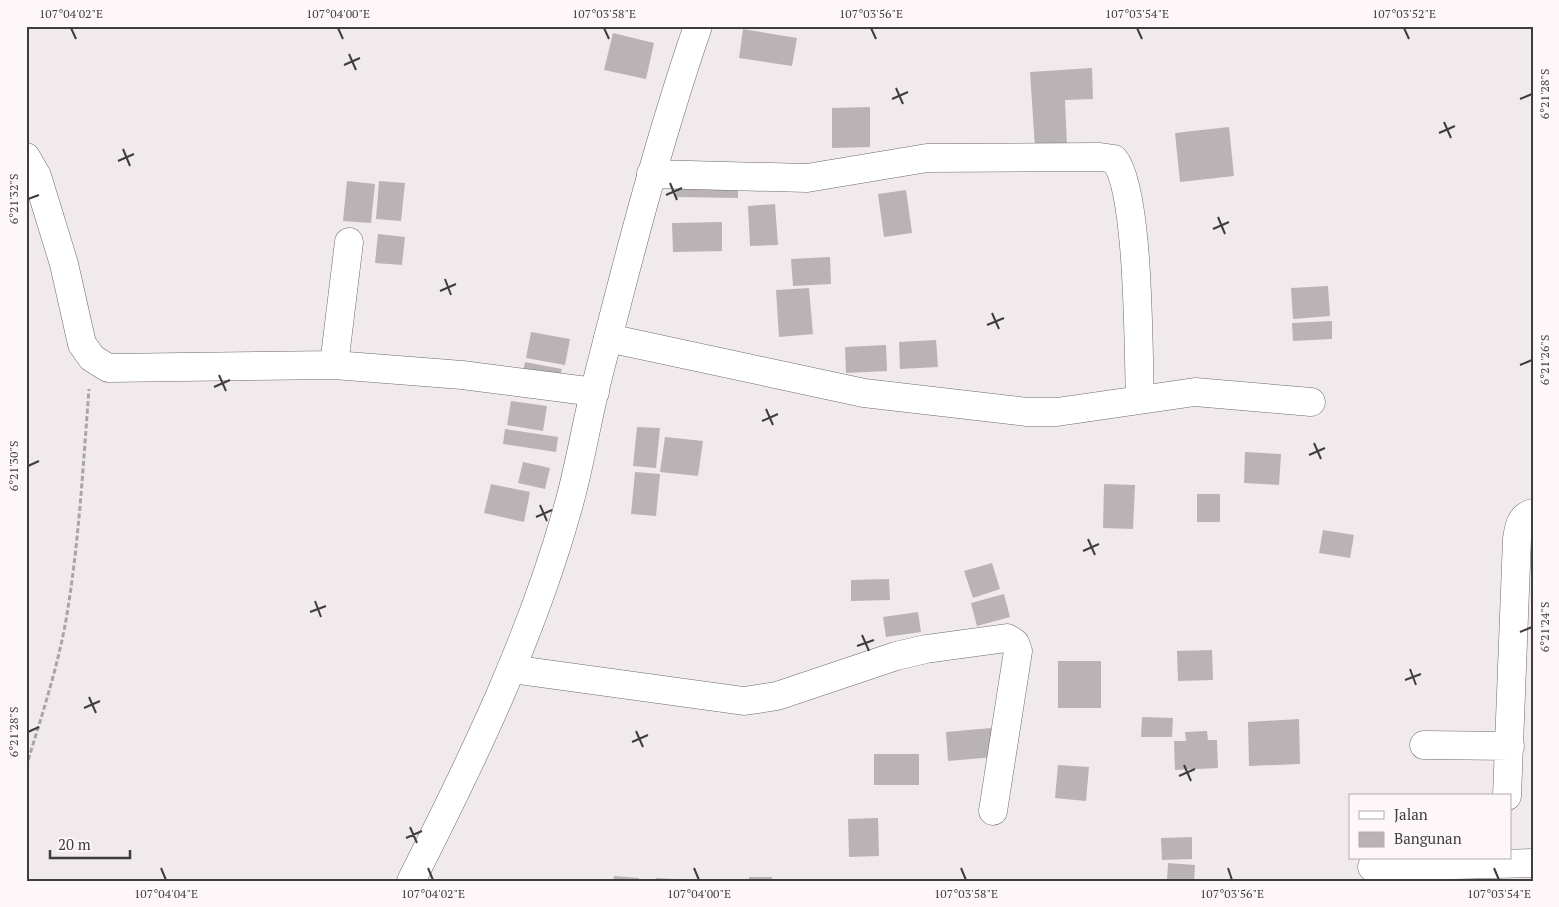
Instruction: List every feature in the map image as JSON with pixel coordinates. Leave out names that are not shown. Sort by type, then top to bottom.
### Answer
[{"type":"street","points":[[411,881],[449,807],[511,669],[537,602],[570,501],[594,392],[650,174],[698,26]]},
{"type":"street","points":[[26,157],[37,176],[64,264],[82,344],[92,358],[108,368],[334,365],[462,375],[594,392]]},
{"type":"street","points":[[650,174],[807,178],[927,158],[1100,157],[1114,159],[1123,176],[1131,222],[1137,302],[1140,399]]},
{"type":"street","points":[[334,365],[349,242]]},
{"type":"street","points":[[608,338],[864,393],[1027,412],[1058,412],[1195,392],[1312,402]]},
{"type":"street","points":[[1507,794],[1517,539],[1520,522],[1525,516],[1533,513]]},
{"type":"street","points":[[511,669],[744,701],[777,696],[896,656],[926,649],[1007,638],[1015,643],[1018,651],[993,811]]},
{"type":"street","points":[[1424,746],[1510,746]]},
{"type":"street","points":[[1372,867],[1504,861],[1533,863]]},
{"type":"path","points":[[26,767],[50,691],[66,620],[77,535],[92,358]]},
{"type":"building","points":[[743,29],[797,38],[792,66],[739,58]]},
{"type":"building","points":[[613,33],[654,43],[646,79],[604,70]]},
{"type":"building","points":[[1092,68],[1093,99],[1065,100],[1067,146],[1035,148],[1030,72]]},
{"type":"building","points":[[870,107],[870,147],[832,148],[832,108]]},
{"type":"building","points":[[1229,127],[1234,176],[1180,182],[1175,133]]},
{"type":"building","points":[[347,181],[375,184],[371,223],[343,221]]},
{"type":"building","points":[[379,181],[405,183],[401,221],[376,219]]},
{"type":"building","points":[[676,181],[738,182],[738,198],[676,197]]},
{"type":"building","points":[[906,190],[912,233],[884,237],[878,194]]},
{"type":"building","points":[[775,204],[778,245],[750,246],[748,206]]},
{"type":"building","points":[[722,222],[722,251],[673,252],[672,223]]},
{"type":"building","points":[[378,234],[405,237],[402,265],[375,263]]},
{"type":"building","points":[[830,257],[831,284],[793,286],[791,259]]},
{"type":"building","points":[[1328,286],[1330,316],[1293,319],[1291,288]]},
{"type":"building","points":[[809,288],[813,334],[779,337],[776,290]]},
{"type":"building","points":[[1332,321],[1332,339],[1293,341],[1292,323]]},
{"type":"building","points":[[531,332],[570,339],[565,365],[526,358]]},
{"type":"building","points":[[936,340],[938,367],[900,369],[899,342]]},
{"type":"building","points":[[886,345],[887,371],[846,373],[845,347]]},
{"type":"building","points":[[525,362],[562,369],[559,383],[522,376]]},
{"type":"building","points":[[511,401],[547,406],[543,431],[507,425]]},
{"type":"building","points":[[637,427],[660,428],[656,468],[633,466]]},
{"type":"building","points":[[505,429],[558,437],[556,452],[503,444]]},
{"type":"building","points":[[665,437],[703,441],[698,476],[660,472]]},
{"type":"building","points":[[1245,452],[1281,454],[1279,485],[1244,483]]},
{"type":"building","points":[[523,462],[550,468],[545,489],[518,483]]},
{"type":"building","points":[[635,472],[660,474],[656,516],[631,514]]},
{"type":"building","points":[[491,484],[530,492],[524,522],[484,513]]},
{"type":"building","points":[[1104,484],[1135,485],[1133,529],[1103,528]]},
{"type":"building","points":[[1197,494],[1220,494],[1220,522],[1197,522]]},
{"type":"building","points":[[1323,530],[1354,535],[1350,558],[1319,553]]},
{"type":"building","points":[[992,563],[1000,589],[973,598],[964,571]]},
{"type":"building","points":[[889,579],[890,600],[851,601],[851,580]]},
{"type":"building","points":[[1004,594],[1010,617],[977,626],[971,603]]},
{"type":"building","points":[[918,612],[921,632],[886,637],[883,617]]},
{"type":"building","points":[[1212,650],[1213,680],[1178,681],[1177,651]]},
{"type":"building","points":[[1058,661],[1101,661],[1101,708],[1058,708]]},
{"type":"building","points":[[1142,717],[1173,718],[1172,737],[1141,737]]},
{"type":"building","points":[[1299,719],[1300,764],[1249,766],[1248,722]]},
{"type":"building","points":[[991,728],[994,757],[948,761],[946,732]]},
{"type":"building","points":[[1207,731],[1208,740],[1217,740],[1218,768],[1175,770],[1174,741],[1186,741],[1185,732]]},
{"type":"building","points":[[874,754],[919,754],[919,785],[874,785]]},
{"type":"building","points":[[1058,765],[1089,767],[1086,801],[1055,798]]},
{"type":"building","points":[[878,818],[879,856],[849,857],[848,819]]},
{"type":"building","points":[[1192,837],[1192,859],[1162,860],[1161,838]]},
{"type":"building","points":[[1168,863],[1195,865],[1194,881],[1167,881]]},
{"type":"building","points":[[614,876],[639,878],[639,881],[613,881]]},
{"type":"building","points":[[749,877],[772,877],[772,881],[749,881]]},
{"type":"building","points":[[656,878],[676,879],[676,881],[656,881]]}]
